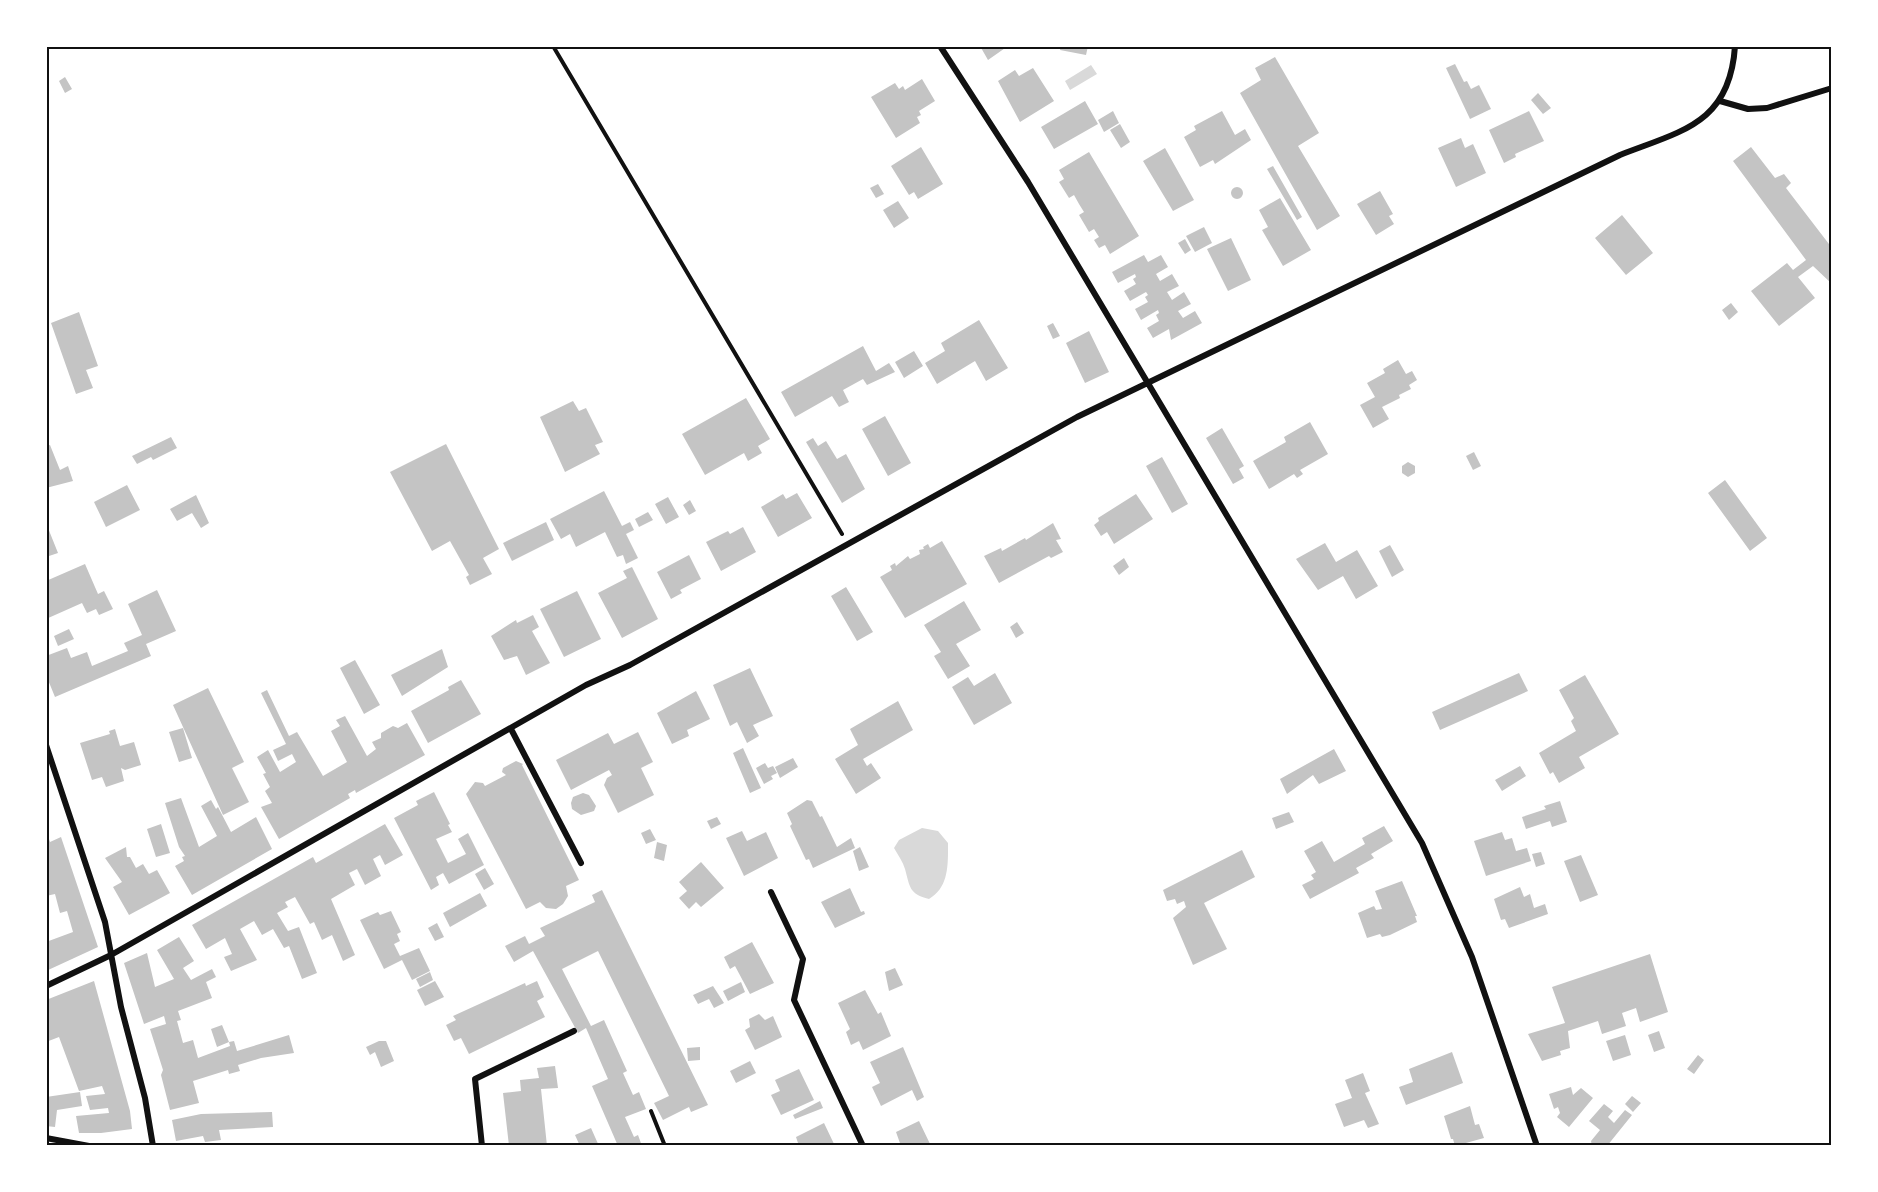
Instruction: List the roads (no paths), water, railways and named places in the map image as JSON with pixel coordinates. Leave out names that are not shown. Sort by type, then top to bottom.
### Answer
[{"type":"street","points":[[940,46],[1028,182],[1422,843],[1472,957],[1537,1146]]},
{"type":"street","points":[[46,986],[111,955],[586,685],[630,665],[1077,417],[1620,155],[1691,126],[1720,101],[1729,81],[1735,46]]},
{"type":"street","points":[[1720,101],[1748,109],[1767,108],[1832,88]]},
{"type":"street","points":[[511,729],[581,863]]},
{"type":"street","points":[[46,745],[105,922],[121,1007],[145,1098],[153,1146]]},
{"type":"street","points":[[771,892],[803,959],[794,1000],[863,1146]]},
{"type":"street","points":[[482,1146],[475,1079],[574,1031]]},
{"type":"street","points":[[46,1138],[89,1146]]}]
